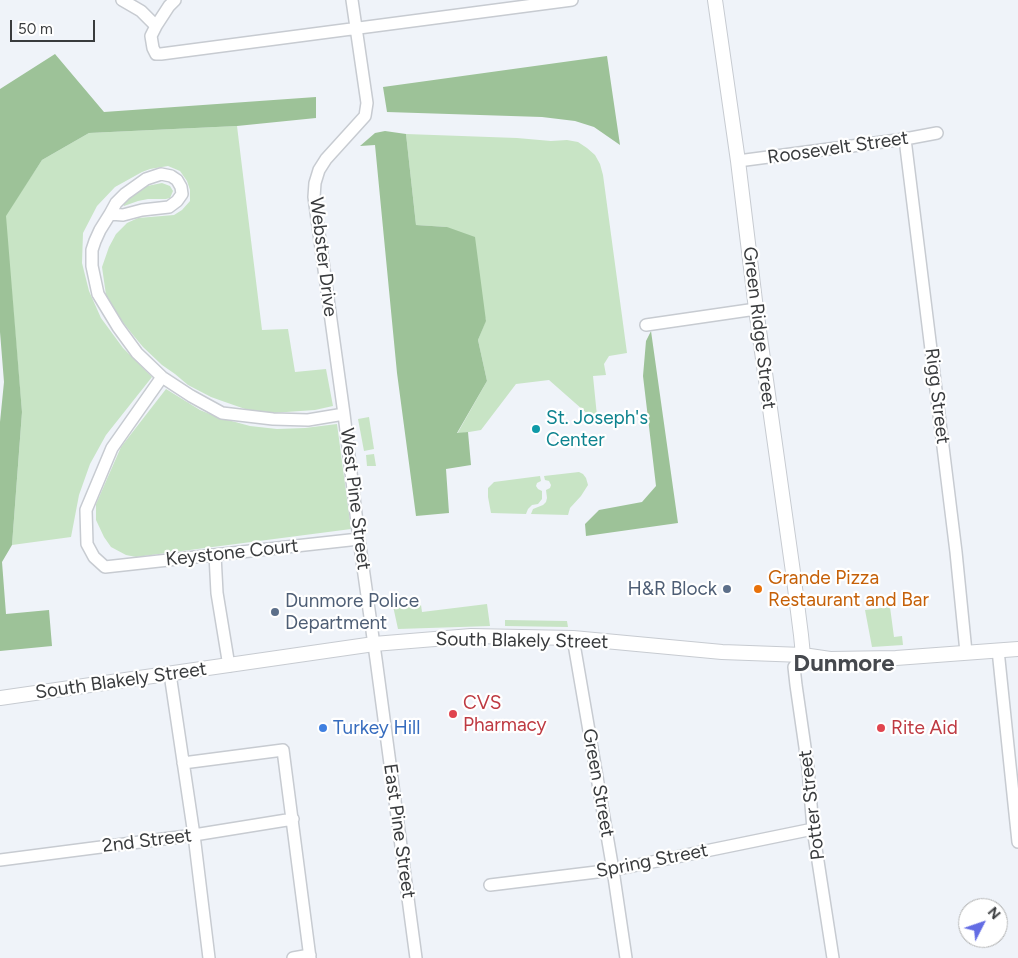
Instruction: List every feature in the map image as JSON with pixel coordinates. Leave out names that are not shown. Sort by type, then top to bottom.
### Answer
[{"type":"main road","name":"Green Ridge Street","points":[[715,0],[793,572],[802,655]]},
{"type":"main road","name":"South Blakely Street","points":[[0,698],[374,644],[471,636],[573,638],[722,652],[802,655],[830,659],[896,658],[1018,649]]},
{"type":"street","points":[[122,0],[141,12],[156,26]]},
{"type":"street","points":[[174,0],[151,36],[156,54],[572,0]]},
{"type":"street","points":[[352,0],[357,29]]},
{"type":"street","name":"Webster Drive","points":[[344,414],[314,197],[315,183],[326,159],[365,116],[367,103],[357,29]]},
{"type":"street","name":"Roosevelt Street","points":[[738,161],[937,133]]},
{"type":"street","name":"Rigg Street","points":[[905,139],[956,552],[966,652]]},
{"type":"street","points":[[110,214],[123,215],[142,210],[168,207],[177,201],[182,194],[178,180],[161,174],[146,179],[125,194],[116,203],[100,230],[92,250],[92,266],[98,294],[118,327],[138,353],[162,376],[191,396],[222,412],[272,419],[308,420],[344,414]]},
{"type":"street","points":[[646,325],[756,309]]},
{"type":"street","name":"Keystone Court","points":[[162,376],[112,448],[86,510],[87,544],[94,558],[105,568],[359,538]]},
{"type":"street","name":"West Pine Street","points":[[344,414],[374,644]]},
{"type":"street","points":[[215,555],[218,593],[229,666]]},
{"type":"street","name":"Green Street","points":[[573,638],[613,870],[626,958]]},
{"type":"street","name":"East Pine Street","points":[[374,644],[416,958]]},
{"type":"street","points":[[998,650],[1018,842]]},
{"type":"street","name":"Potter Street","points":[[802,655],[794,667],[808,768],[813,829],[833,958]]},
{"type":"street","points":[[170,674],[194,835],[209,958]]},
{"type":"street","points":[[184,763],[283,750],[310,957],[293,958]]},
{"type":"street","name":"2nd Street","points":[[0,860],[194,835],[293,819]]},
{"type":"street","name":"Spring Street","points":[[490,885],[613,870],[813,829]]},
{"type":"green space","points":[[55,54],[104,112],[316,97],[316,118],[237,126],[89,133],[42,160],[6,216],[22,412],[12,545],[2,562],[6,614],[49,610],[52,646],[0,651],[0,422],[4,382],[0,332],[0,89]]},
{"type":"green space","points":[[607,56],[620,145],[594,127],[575,121],[542,117],[387,112],[383,87]]},
{"type":"green space","points":[[237,126],[262,330],[288,329],[295,372],[326,369],[333,406],[315,410],[272,413],[248,410],[225,402],[188,385],[162,365],[133,335],[118,316],[106,295],[102,267],[109,247],[116,234],[127,223],[138,218],[174,215],[182,210],[190,201],[190,190],[187,181],[180,171],[168,166],[142,172],[115,187],[97,206],[83,233],[82,263],[89,291],[101,318],[123,348],[152,377],[106,435],[90,464],[79,495],[71,537],[12,545],[22,412],[5,216],[42,160],[89,133]]},
{"type":"green space","points":[[385,131],[406,134],[416,225],[447,227],[475,237],[486,321],[478,340],[487,381],[457,433],[468,432],[471,465],[446,469],[449,513],[416,516],[397,373],[375,145],[360,146],[375,133]]},
{"type":"green space","points":[[406,134],[551,141],[567,140],[578,142],[595,155],[603,175],[627,353],[609,356],[604,364],[606,375],[593,376],[597,416],[591,417],[549,380],[516,384],[481,430],[457,434],[487,381],[478,340],[486,320],[447,227],[416,225]]},
{"type":"green space","points":[[162,183],[170,186],[173,191],[170,198],[148,199],[124,206],[123,204],[133,195],[147,186]]},
{"type":"green space","points":[[651,331],[678,523],[586,536],[585,524],[599,510],[642,502],[656,486],[643,376],[646,341]]},
{"type":"green space","points":[[166,389],[200,410],[250,426],[277,429],[337,424],[351,529],[136,557],[126,555],[111,547],[96,520],[96,504],[121,447]]},
{"type":"green space","points":[[369,417],[374,449],[364,451],[358,419]]},
{"type":"green space","points":[[374,454],[376,466],[367,466],[366,455]]},
{"type":"green space","points":[[579,472],[586,478],[588,485],[570,508],[568,515],[531,514],[533,509],[546,502],[546,490],[551,485],[549,481],[545,480],[544,476]]},
{"type":"green space","points":[[540,476],[541,481],[536,486],[542,491],[542,499],[538,504],[532,505],[526,514],[491,513],[488,488],[494,482]]},
{"type":"green space","points":[[487,604],[490,626],[398,629],[393,606],[401,605],[402,608],[421,605],[422,612]]},
{"type":"green space","points":[[890,607],[894,637],[902,636],[903,645],[872,647],[865,610]]},
{"type":"green space","points":[[505,620],[567,621],[568,627],[505,626]]},
{"type":"place","name":"St. Joseph's Center","points":[[536,429]]},
{"type":"place","name":"H&R Block","points":[[727,589]]},
{"type":"place","name":"Grande Pizza Restaurant and Bar","points":[[758,589]]},
{"type":"place","name":"Dunmore Police Department","points":[[275,612]]},
{"type":"place","name":"CVS Pharmacy","points":[[453,714]]},
{"type":"place","name":"Turkey Hill","points":[[323,728]]},
{"type":"place","name":"Rite Aid","points":[[881,728]]},
{"type":"district","name":"Dunmore","points":[[844,664]]}]
